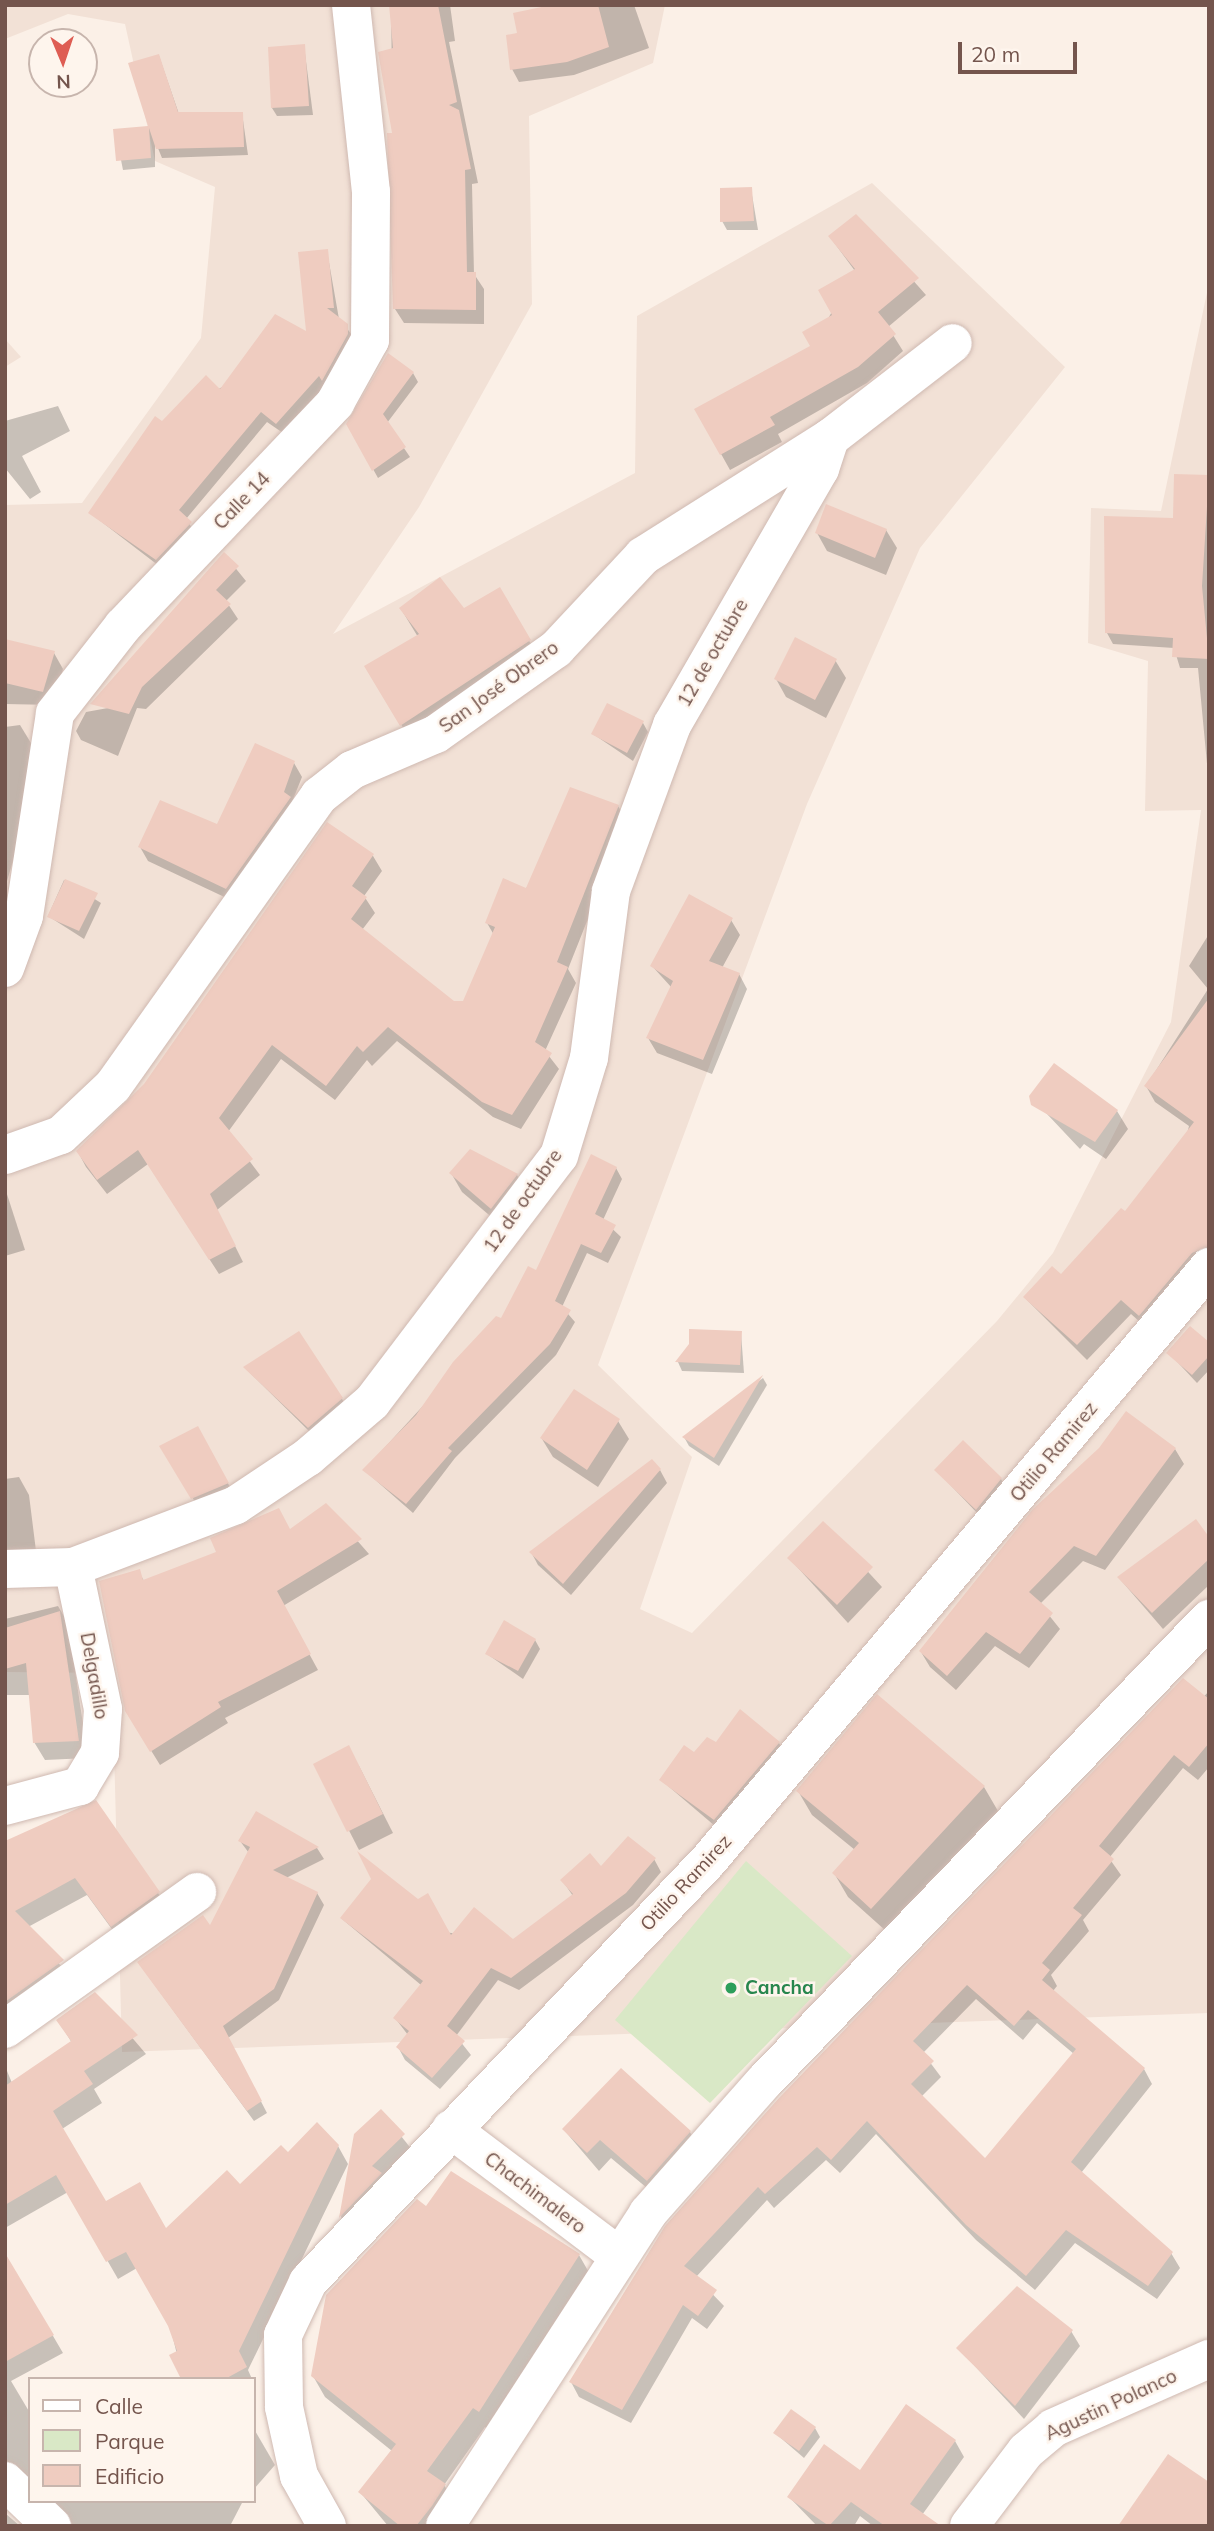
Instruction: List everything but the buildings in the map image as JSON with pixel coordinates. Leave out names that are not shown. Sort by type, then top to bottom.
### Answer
[{"type":"street","name":"Calle 14","points":[[5,968],[24,916],[55,713],[123,626],[335,403],[370,340],[371,192],[351,5]]},
{"type":"street","name":"San José Obrero","points":[[5,1155],[61,1135],[113,1086],[319,796],[352,770],[436,734],[556,649],[643,556],[830,438],[953,343]]},
{"type":"street","name":"12 de octubre","points":[[5,1569],[73,1567],[236,1505],[309,1457],[372,1402],[559,1156],[589,1058],[611,891],[672,725],[820,469],[830,438]]},
{"type":"street","name":"Otilio Ramirez","points":[[327,2526],[299,2476],[284,2407],[282,2335],[308,2282],[709,1860],[1209,1267]]},
{"type":"street","name":"Delgadillo","points":[[5,1806],[80,1786],[100,1753],[103,1709],[73,1567]]},
{"type":"street","points":[[445,2526],[648,2213],[763,2082],[1209,1619]]},
{"type":"street","points":[[5,2029],[197,1892]]},
{"type":"street","name":"Chachimalero","points":[[451,2129],[619,2256]]},
{"type":"street","name":"Agustin Polanco","points":[[969,2526],[1026,2451],[1053,2428],[1209,2359]]},
{"type":"street","points":[[5,2481],[52,2526]]},
{"type":"shaded area","points":[[5,5],[665,5],[653,63],[529,116],[532,304],[419,507],[333,634],[635,473],[637,316],[872,183],[1065,367],[920,548],[807,804],[598,1365],[692,1457],[640,1609],[692,1633],[997,1321],[1053,1253],[1171,1022],[1201,810],[1145,811],[1148,661],[1088,643],[1091,508],[1161,511],[1209,283],[1209,2013],[122,2052],[112,1673],[5,1672],[5,505],[82,503],[201,338],[215,187],[155,161],[125,24],[68,14],[5,39]]},
{"type":"shaded area","points":[[5,339],[21,357],[5,367]]},
{"type":"green space","name":"Cancha","points":[[746,1861],[852,1956],[710,2103],[615,2020]]},
{"type":"place","name":"Cancha","points":[[731,1988]]}]
